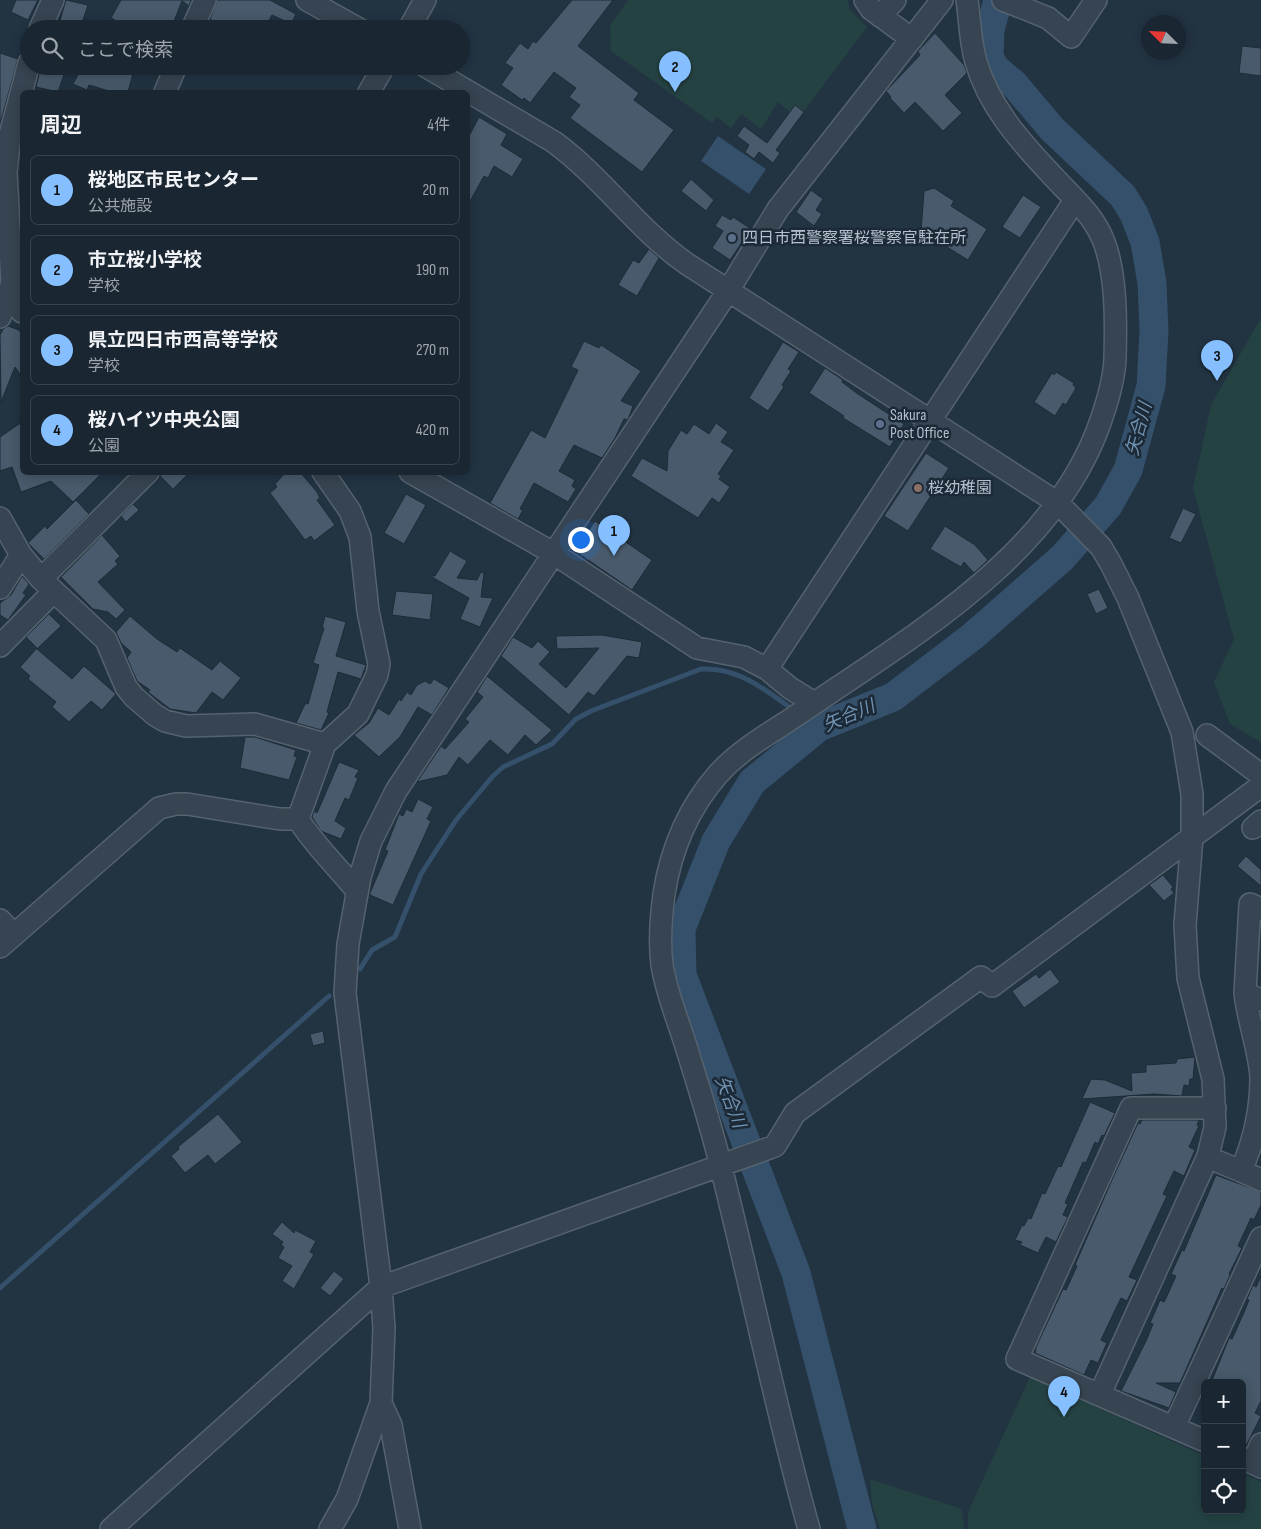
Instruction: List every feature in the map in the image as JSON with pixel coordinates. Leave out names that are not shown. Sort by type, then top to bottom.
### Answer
[{"type":"street","points":[[44,20],[53,0]]},
{"type":"street","points":[[196,20],[205,0]]},
{"type":"street","points":[[307,0],[343,20]]},
{"type":"street","points":[[414,20],[426,0]]},
{"type":"street","points":[[865,0],[871,9],[912,39]]},
{"type":"street","points":[[880,16],[894,0]]},
{"type":"street","points":[[330,1529],[347,1500],[381,1402],[384,1328],[381,1287],[346,1018],[346,968],[357,891],[371,840],[396,791],[728,292],[778,209],[942,0]]},
{"type":"street","points":[[809,1529],[766,1362],[725,1162],[662,969],[660,943],[664,896],[668,870],[678,842],[703,794],[735,757],[886,655],[976,587],[1008,559],[1058,503],[1079,472],[1097,430],[1109,394],[1115,358],[1112,286],[1106,248],[1094,222],[1015,135],[990,96],[974,58],[967,0]]},
{"type":"street","points":[[1003,0],[1048,18],[1071,37],[1096,0]]},
{"type":"street","points":[[22,90],[26,75]]},
{"type":"street","points":[[166,90],[172,75]]},
{"type":"street","points":[[370,90],[379,75]]},
{"type":"street","points":[[440,75],[466,90]]},
{"type":"street","points":[[470,93],[554,142],[586,166],[663,248],[728,292],[932,420],[1058,503],[1101,547],[1128,598],[1182,732],[1192,794],[1192,837],[1185,925],[1188,978],[1213,1079],[1215,1126],[1208,1156],[1100,1394]]},
{"type":"street","points":[[0,317],[12,283],[6,172],[10,136],[20,98]]},
{"type":"street","points":[[767,669],[1075,200]]},
{"type":"street","points":[[8,295],[20,309]]},
{"type":"street","points":[[0,646],[47,585],[145,475]]},
{"type":"street","points":[[298,818],[325,744],[358,714],[377,675],[378,664],[368,611],[360,537],[350,511],[325,475]]},
{"type":"street","points":[[415,475],[553,553],[697,648],[744,657],[767,669],[811,705]]},
{"type":"street","points":[[0,518],[21,555],[47,585],[106,640],[126,687],[134,697],[165,721],[196,727],[255,724],[325,744]]},
{"type":"street","points":[[0,588],[21,555]]},
{"type":"street","points":[[1206,735],[1261,775]]},
{"type":"street","points":[[111,1529],[381,1287],[725,1162],[775,1146],[795,1113],[981,977],[992,986],[1192,837],[1226,814],[1261,786]]},
{"type":"street","points":[[5,934],[159,808],[176,804],[187,804],[280,819],[298,818]]},
{"type":"street","points":[[298,818],[306,831],[337,865],[357,891]]},
{"type":"street","points":[[1241,1172],[1253,1144],[1260,1104],[1261,1076],[1253,996],[1250,904],[1261,909]]},
{"type":"street","points":[[1201,1439],[1018,1359],[1131,1108],[1215,1108]]},
{"type":"street","points":[[1219,1162],[1261,1180]]},
{"type":"street","points":[[1174,1427],[1261,1238]]},
{"type":"street","points":[[381,1402],[391,1425],[410,1529]]},
{"type":"green space","points":[[628,0],[848,0],[850,10],[867,27],[798,119],[778,102],[761,129],[741,114],[731,128],[717,117],[712,123],[611,51],[610,26]]},
{"type":"green space","points":[[1261,318],[1261,742],[1230,724],[1214,682],[1234,639],[1193,488],[1211,405]]},
{"type":"green space","points":[[1030,1377],[1201,1454],[1201,1514],[1246,1514],[1246,1475],[1261,1482],[1261,1529],[968,1529],[968,1512]]},
{"type":"green space","points":[[870,1479],[962,1509],[964,1529],[880,1529],[872,1503]]},
{"type":"water","points":[[718,136],[766,169],[749,194],[701,161]]},
{"type":"building","points":[[16,0],[38,0],[28,20],[11,12]]},
{"type":"building","points":[[66,0],[88,5],[83,20],[60,20]]},
{"type":"building","points":[[121,0],[191,0],[189,6],[182,1],[175,20],[115,20],[111,18]]},
{"type":"building","points":[[217,0],[270,0],[296,14],[293,20],[283,20],[272,15],[269,20],[210,19]]},
{"type":"building","points":[[572,0],[613,0],[578,46],[639,93],[634,100],[674,130],[642,172],[570,118],[580,105],[569,97],[576,88],[554,72],[530,103],[524,98],[522,100],[501,85],[513,68],[505,63],[520,43],[528,49],[533,41],[536,43]]},
{"type":"building","points":[[935,33],[964,65],[967,73],[945,95],[962,113],[943,131],[915,102],[904,113],[886,91],[920,55],[918,51]]},
{"type":"building","points":[[1242,46],[1261,48],[1261,76],[1239,73]]},
{"type":"building","points":[[0,53],[18,59],[0,124]]},
{"type":"building","points":[[39,75],[64,75],[59,90],[36,87]]},
{"type":"building","points":[[78,75],[133,75],[129,90],[105,90],[89,85],[87,90],[73,84]]},
{"type":"building","points":[[795,105],[804,112],[776,150],[780,153],[773,163],[759,152],[754,159],[745,152],[749,145],[737,136],[744,126],[767,143]]},
{"type":"building","points":[[479,117],[507,134],[501,145],[523,159],[512,177],[494,166],[488,178],[484,176],[470,201],[470,134]]},
{"type":"building","points":[[691,179],[714,200],[706,211],[681,191]]},
{"type":"building","points":[[934,188],[954,201],[951,206],[987,229],[968,260],[921,231],[924,191]]},
{"type":"building","points":[[811,190],[823,199],[816,210],[822,214],[814,226],[796,212]]},
{"type":"building","points":[[1023,195],[1041,207],[1020,238],[1002,227]]},
{"type":"building","name":"四日市西警察署桜警察官駐在所","points":[[722,215],[731,220],[733,217],[751,229],[730,260],[712,248],[723,231],[715,226]]},
{"type":"building","points":[[649,249],[659,258],[637,296],[618,285],[633,260],[639,263]]},
{"type":"building","points":[[8,326],[20,332],[20,374],[15,367],[1,402],[0,335],[3,329]]},
{"type":"building","points":[[584,341],[599,348],[601,345],[641,371],[621,401],[633,406],[628,420],[624,419],[602,458],[574,445],[559,471],[575,480],[572,486],[576,489],[568,502],[534,483],[520,509],[523,510],[518,519],[490,503],[531,430],[545,438],[578,370],[571,367]]},
{"type":"building","points":[[783,342],[799,352],[788,369],[791,371],[782,385],[784,387],[768,411],[749,398]]},
{"type":"building","points":[[825,368],[843,380],[842,382],[858,394],[904,424],[890,447],[843,418],[844,416],[809,393]]},
{"type":"building","points":[[1056,372],[1074,383],[1073,385],[1076,388],[1066,405],[1063,403],[1055,416],[1034,402],[1052,373],[1054,375]]},
{"type":"building","points":[[20,423],[20,475],[100,475],[73,502],[51,481],[21,492],[12,467],[0,471],[0,437]]},
{"type":"building","points":[[716,423],[728,432],[721,442],[734,450],[718,474],[721,476],[719,479],[730,487],[719,503],[712,498],[698,518],[631,476],[642,458],[667,471],[668,451],[681,430],[687,434],[694,424],[709,434]]},
{"type":"building","points":[[926,453],[949,468],[908,531],[884,516]]},
{"type":"building","points":[[160,475],[187,475],[173,489]]},
{"type":"building","points":[[283,475],[303,475],[317,492],[320,498],[317,500],[335,525],[314,541],[311,536],[305,540],[270,493],[277,487],[275,484]]},
{"type":"building","points":[[406,494],[426,505],[404,544],[384,533]]},
{"type":"building","points":[[76,500],[89,514],[44,559],[28,543],[45,526],[47,529]]},
{"type":"building","points":[[133,504],[139,510],[126,522],[121,516]]},
{"type":"building","points":[[1183,508],[1196,514],[1181,543],[1169,538]]},
{"type":"building","points":[[595,521],[652,560],[632,590],[575,551]]},
{"type":"building","points":[[945,526],[975,545],[988,560],[974,573],[964,562],[961,567],[930,549]]},
{"type":"building","points":[[102,535],[120,556],[115,561],[118,564],[98,582],[125,610],[116,619],[108,612],[93,609],[61,577]]},
{"type":"building","points":[[450,551],[467,561],[457,578],[477,580],[481,572],[484,573],[481,597],[493,598],[480,627],[460,619],[469,598],[430,576],[435,576]]},
{"type":"building","points":[[22,576],[29,584],[23,593],[26,595],[8,620],[0,615],[0,603],[11,595]]},
{"type":"building","points":[[1099,589],[1108,608],[1096,614],[1087,594]]},
{"type":"building","points":[[396,591],[433,594],[430,620],[392,615]]},
{"type":"building","points":[[49,614],[61,626],[37,649],[72,679],[84,666],[116,694],[102,710],[91,701],[69,722],[52,707],[56,702],[28,679],[30,676],[20,667],[37,648],[26,637]]},
{"type":"building","points":[[130,616],[157,639],[177,652],[180,648],[212,670],[220,661],[241,678],[223,700],[212,692],[196,713],[170,709],[148,692],[150,690],[137,681],[127,658],[131,652],[121,643],[116,632]]},
{"type":"building","points":[[325,616],[346,622],[336,656],[366,665],[361,679],[338,672],[327,712],[329,713],[321,730],[296,723],[306,703],[308,704],[319,665],[313,663],[324,628],[322,628]]},
{"type":"building","points":[[602,635],[642,642],[639,658],[627,656],[594,696],[588,692],[569,715],[501,656],[513,637],[532,648],[538,641],[550,652],[539,664],[566,688],[599,648],[557,649],[556,636]]},
{"type":"building","points":[[487,676],[552,730],[536,745],[525,735],[508,755],[490,740],[468,765],[459,757],[447,775],[417,782],[441,746],[445,749],[469,722],[465,719],[483,697],[477,692]]},
{"type":"building","points":[[434,679],[449,688],[432,715],[418,707],[400,737],[379,757],[354,735],[369,723],[378,708],[389,715],[399,699],[401,701],[407,692],[411,695],[417,685],[425,681],[430,684]]},
{"type":"building","points":[[245,737],[255,737],[296,750],[294,756],[297,757],[289,780],[240,768]]},
{"type":"building","points":[[339,762],[359,770],[355,777],[358,778],[349,800],[345,798],[335,821],[346,828],[341,839],[321,831],[312,817],[314,811],[317,813]]},
{"type":"building","points":[[418,799],[433,807],[427,819],[431,821],[393,905],[370,895],[370,893],[388,851],[385,850],[399,814],[403,816],[406,809],[412,812]]},
{"type":"building","points":[[1246,856],[1261,870],[1261,886],[1237,866]]},
{"type":"building","points":[[1163,875],[1173,887],[1171,889],[1174,893],[1164,901],[1149,885]]},
{"type":"building","points":[[1050,969],[1060,982],[1024,1008],[1012,991],[1036,974],[1039,978]]},
{"type":"building","points":[[323,1031],[325,1043],[313,1046],[310,1034]]},
{"type":"building","points":[[1195,1057],[1193,1079],[1190,1079],[1189,1086],[1184,1085],[1182,1096],[1154,1094],[1082,1099],[1091,1079],[1105,1080],[1132,1091],[1131,1073],[1146,1072],[1146,1065],[1176,1063],[1177,1059]]},
{"type":"building","points":[[1090,1102],[1115,1113],[1104,1136],[1102,1135],[1098,1144],[1095,1142],[1086,1163],[1083,1162],[1065,1203],[1068,1204],[1063,1215],[1068,1217],[1056,1242],[1046,1237],[1038,1253],[1020,1245],[1022,1242],[1015,1240],[1022,1225],[1024,1226],[1028,1218],[1031,1219],[1042,1193],[1045,1194],[1058,1166],[1061,1167]]},
{"type":"building","points":[[218,1114],[242,1142],[215,1164],[208,1155],[185,1173],[171,1156],[179,1149],[178,1147]]},
{"type":"building","points":[[1142,1120],[1199,1120],[1197,1125],[1199,1126],[1189,1147],[1195,1150],[1184,1176],[1174,1171],[1163,1194],[1167,1196],[1129,1277],[1137,1280],[1127,1301],[1121,1298],[1101,1340],[1107,1343],[1098,1363],[1091,1360],[1084,1375],[1035,1353],[1036,1347],[1063,1289],[1066,1290],[1111,1182],[1138,1123],[1140,1124]]},
{"type":"building","points":[[1216,1175],[1261,1192],[1261,1205],[1254,1220],[1251,1218],[1238,1246],[1242,1248],[1180,1383],[1156,1383],[1176,1392],[1169,1408],[1121,1391],[1146,1341],[1153,1324],[1150,1323],[1160,1300],[1164,1302],[1176,1276],[1171,1274],[1182,1250],[1184,1251]]},
{"type":"building","points":[[282,1222],[294,1233],[295,1230],[316,1241],[310,1252],[314,1254],[294,1289],[282,1281],[292,1266],[278,1258],[284,1247],[281,1245],[283,1242],[272,1234]]},
{"type":"building","points":[[334,1271],[344,1279],[330,1296],[320,1288]]},
{"type":"building","points":[[1261,1276],[1261,1401],[1255,1413],[1261,1416],[1246,1446],[1246,1379],[1213,1379],[1229,1338],[1232,1339],[1245,1310],[1253,1285],[1256,1287]]},
{"type":"waterway","name":"矢合川","points":[[862,1529],[796,1273],[682,975],[681,929],[716,841],[752,782],[819,727],[893,697],[973,636],[1062,558],[1108,506],[1128,470],[1151,386],[1154,331],[1152,283],[1145,242],[1134,214],[1123,196],[1052,129],[1014,84],[996,69],[989,58],[990,30],[998,0]]},
{"type":"waterway","points":[[360,969],[372,950],[395,937],[421,874],[456,820],[493,776],[503,767],[552,744],[576,719],[591,711],[701,669],[715,669],[740,676],[751,681],[795,711]]},
{"type":"waterway","points":[[804,717],[819,727]]},
{"type":"waterway","points":[[0,1288],[329,996]]},
{"type":"place","name":"市立桜小学校","points":[[675,92]]},
{"type":"place","name":"四日市西警察署桜警察官駐在所","points":[[732,238]]},
{"type":"place","name":"県立四日市西高等学校","points":[[1217,381]]},
{"type":"place","name":"Sakura Post Office","points":[[880,424]]},
{"type":"place","name":"桜幼稚園","points":[[918,488]]},
{"type":"place","name":"桜地区市民センター","points":[[614,556]]},
{"type":"place","name":"桜ハイツ中央公園","points":[[1064,1417]]}]
